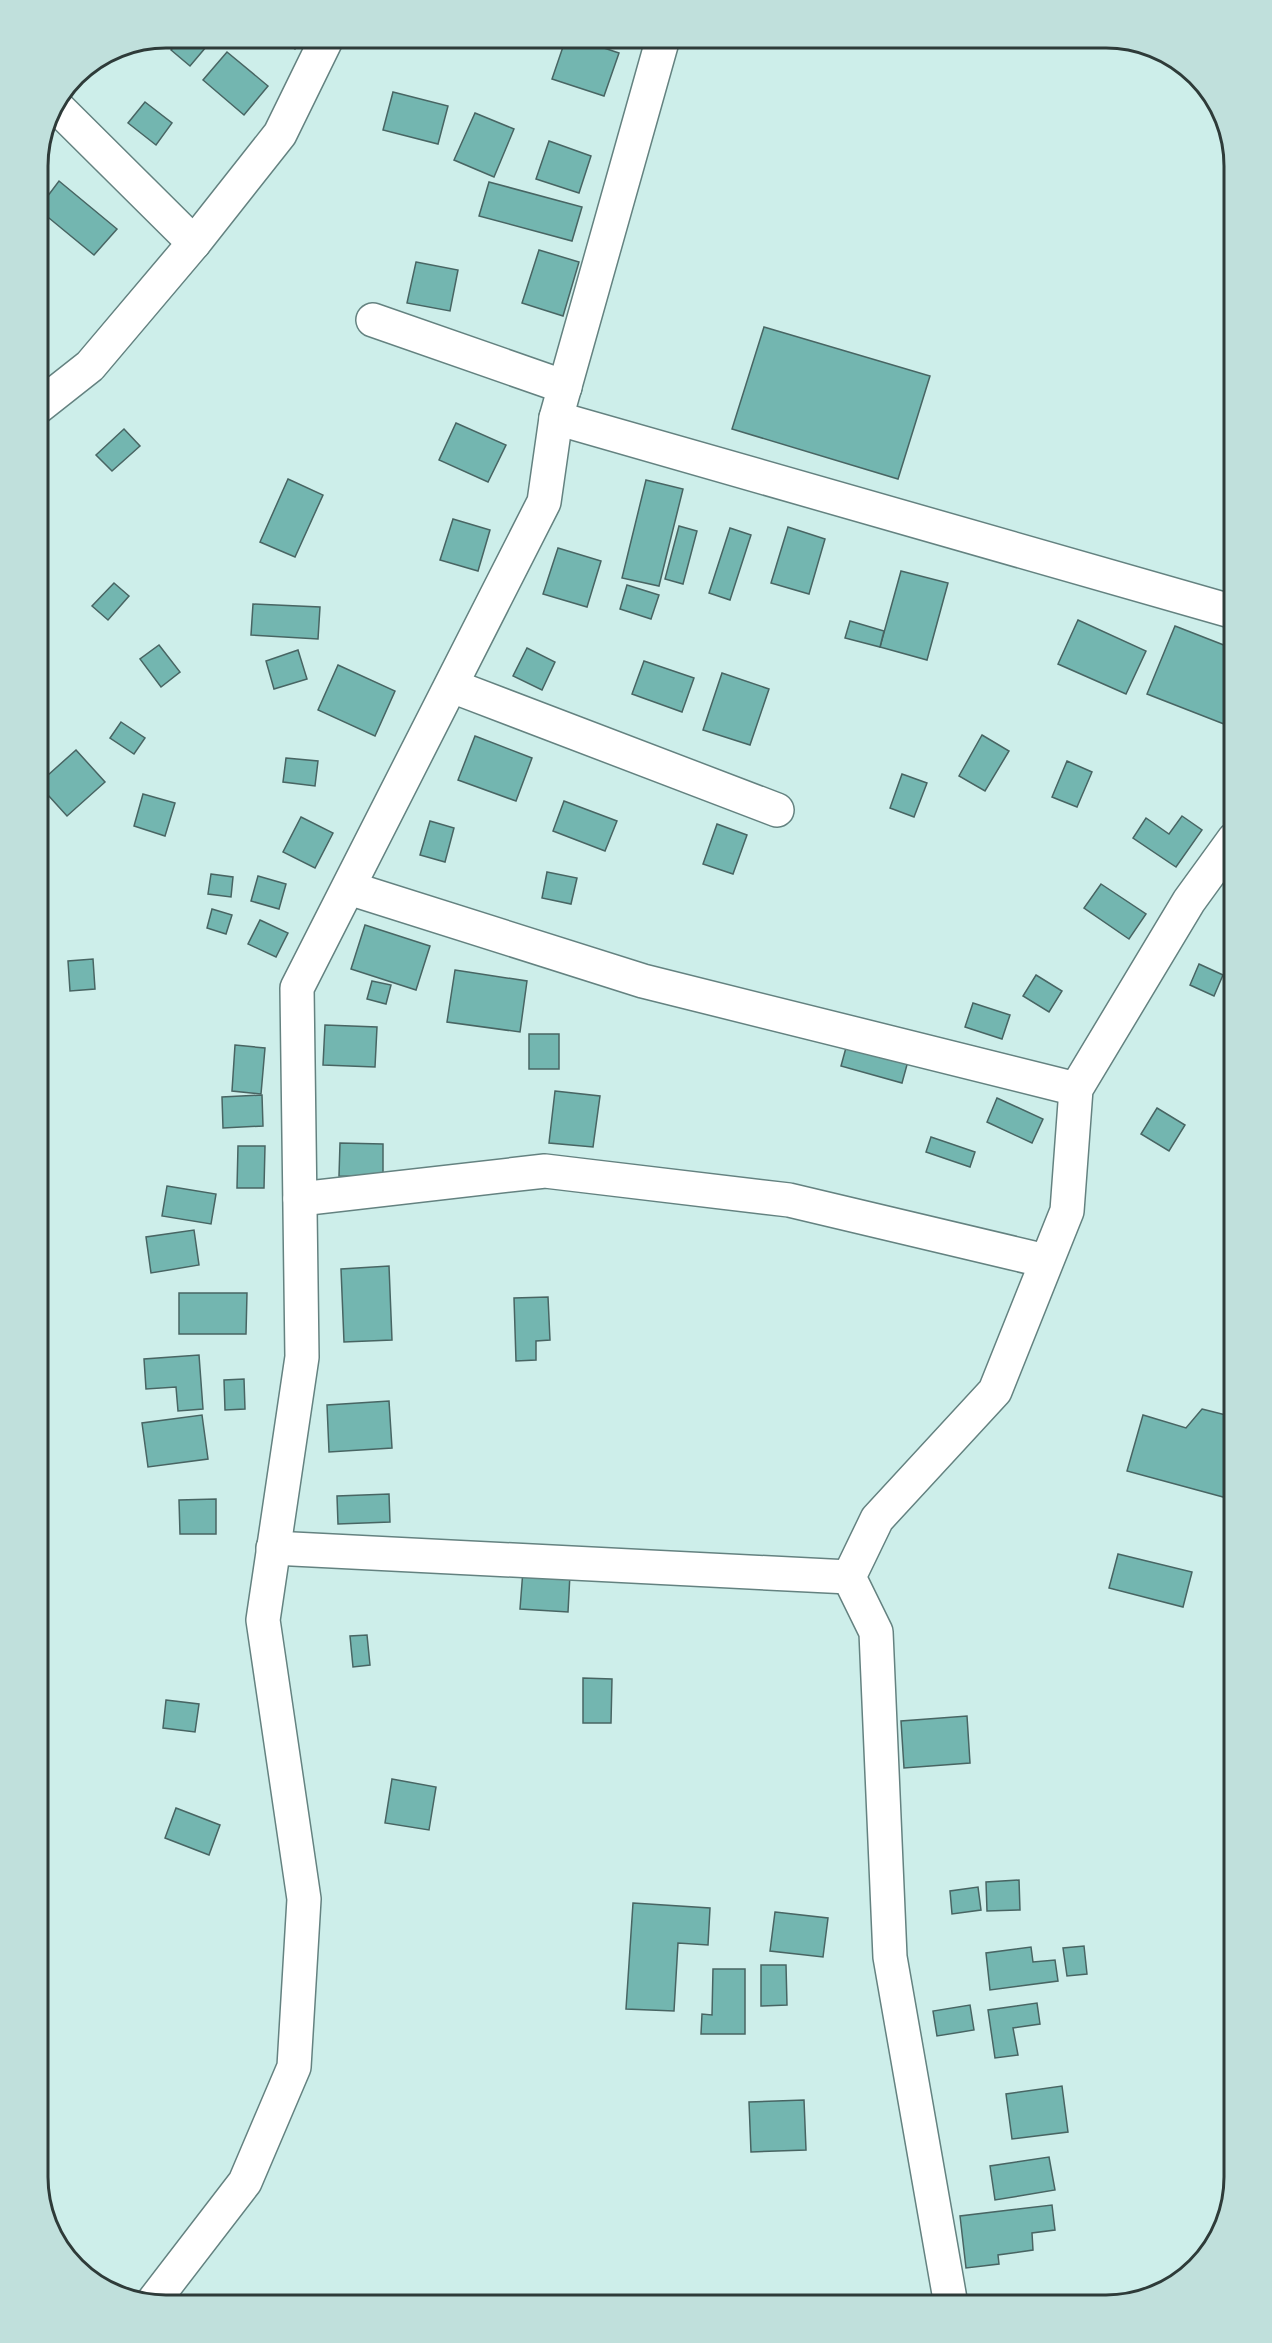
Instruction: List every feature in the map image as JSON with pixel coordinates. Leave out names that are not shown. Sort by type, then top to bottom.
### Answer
[{"type":"street","points":[[48,399],[90,366],[194,243],[280,134],[322,48]]},
{"type":"street","points":[[158,2295],[245,2182],[294,2067],[304,1899],[263,1620],[302,1357],[297,988],[544,502],[556,418],[660,48]]},
{"type":"street","points":[[61,111],[194,243]]},
{"type":"street","points":[[373,320],[565,387]]},
{"type":"street","points":[[556,418],[1224,609]]},
{"type":"street","points":[[452,686],[777,810]]},
{"type":"street","points":[[849,1577],[877,1519],[995,1391],[1067,1211],[1077,1089],[1189,901],[1224,853]]},
{"type":"street","points":[[349,888],[643,981],[1077,1089]]},
{"type":"street","points":[[300,1199],[545,1171],[789,1200],[1046,1262]]},
{"type":"street","points":[[273,1548],[849,1577]]},
{"type":"street","points":[[849,1577],[876,1632],[890,1957],[949,2295]]},
{"type":"building","points":[[173,48],[205,48],[190,66],[171,50]]},
{"type":"building","points":[[563,48],[604,48],[619,53],[604,96],[552,79]]},
{"type":"building","points":[[227,52],[268,86],[244,115],[203,80]]},
{"type":"building","points":[[393,92],[448,106],[438,144],[383,130]]},
{"type":"building","points":[[145,102],[172,123],[156,145],[128,123]]},
{"type":"building","points":[[475,113],[514,129],[494,177],[454,160]]},
{"type":"building","points":[[549,141],[591,156],[579,193],[536,179]]},
{"type":"building","points":[[59,181],[117,229],[94,255],[48,217],[48,196]]},
{"type":"building","points":[[489,182],[582,207],[572,241],[479,216]]},
{"type":"building","points":[[539,250],[579,262],[563,316],[522,303]]},
{"type":"building","points":[[416,262],[458,270],[450,311],[407,303]]},
{"type":"building","points":[[764,327],[930,376],[898,479],[732,429]]},
{"type":"building","points":[[456,423],[506,445],[488,482],[439,460]]},
{"type":"building","points":[[124,429],[140,446],[112,471],[96,455]]},
{"type":"building","points":[[288,479],[323,495],[295,557],[260,542]]},
{"type":"building","points":[[646,480],[683,489],[659,586],[622,578]]},
{"type":"building","points":[[453,519],[490,530],[478,571],[440,560]]},
{"type":"building","points":[[679,526],[697,531],[683,584],[665,579]]},
{"type":"building","points":[[788,527],[825,539],[809,594],[771,583]]},
{"type":"building","points":[[730,528],[751,535],[730,600],[709,593]]},
{"type":"building","points":[[558,548],[601,561],[587,607],[543,594]]},
{"type":"building","points":[[901,571],[948,583],[927,660],[880,647]]},
{"type":"building","points":[[114,583],[129,596],[108,620],[92,606]]},
{"type":"building","points":[[627,585],[659,595],[651,619],[620,609]]},
{"type":"building","points":[[253,604],[320,607],[318,639],[251,635]]},
{"type":"building","points":[[1078,620],[1146,651],[1126,694],[1058,664]]},
{"type":"building","points":[[850,621],[884,631],[880,647],[845,638]]},
{"type":"building","points":[[1175,626],[1224,645],[1224,724],[1147,694]]},
{"type":"building","points":[[159,645],[180,672],[161,687],[140,659]]},
{"type":"building","points":[[527,648],[555,662],[542,690],[513,676]]},
{"type":"building","points":[[298,650],[307,679],[274,689],[266,661]]},
{"type":"building","points":[[644,661],[694,678],[682,712],[632,694]]},
{"type":"building","points":[[338,665],[395,691],[375,736],[318,710]]},
{"type":"building","points":[[722,673],[769,689],[750,745],[703,730]]},
{"type":"building","points":[[121,722],[145,738],[134,754],[110,738]]},
{"type":"building","points":[[982,735],[1009,751],[985,791],[959,776]]},
{"type":"building","points":[[475,736],[532,758],[516,801],[458,780]]},
{"type":"building","points":[[76,750],[105,782],[67,816],[48,795],[48,775]]},
{"type":"building","points":[[286,758],[318,761],[315,786],[283,782]]},
{"type":"building","points":[[1067,761],[1092,772],[1077,807],[1052,797]]},
{"type":"building","points":[[902,774],[927,783],[914,817],[890,808]]},
{"type":"building","points":[[143,794],[175,803],[165,836],[134,826]]},
{"type":"building","points":[[564,801],[617,821],[605,851],[553,831]]},
{"type":"building","points":[[1182,816],[1202,830],[1176,867],[1133,838],[1146,818],[1169,834]]},
{"type":"building","points":[[301,817],[333,833],[315,868],[283,852]]},
{"type":"building","points":[[430,821],[454,828],[445,862],[420,855]]},
{"type":"building","points":[[717,824],[747,835],[733,874],[703,864]]},
{"type":"building","points":[[547,872],[577,878],[571,904],[542,898]]},
{"type":"building","points":[[211,874],[233,877],[231,897],[208,894]]},
{"type":"building","points":[[258,876],[286,884],[279,909],[251,901]]},
{"type":"building","points":[[1101,884],[1146,914],[1129,939],[1084,908]]},
{"type":"building","points":[[212,909],[232,915],[226,934],[207,928]]},
{"type":"building","points":[[260,920],[288,933],[276,957],[248,944]]},
{"type":"building","points":[[365,925],[430,946],[416,990],[351,969]]},
{"type":"building","points":[[93,959],[95,989],[70,991],[68,961]]},
{"type":"building","points":[[1199,964],[1223,975],[1214,996],[1190,985]]},
{"type":"building","points":[[455,970],[527,981],[520,1032],[447,1022]]},
{"type":"building","points":[[1036,975],[1062,991],[1049,1012],[1023,996]]},
{"type":"building","points":[[372,981],[391,985],[386,1004],[367,999]]},
{"type":"building","points":[[973,1003],[1010,1015],[1002,1039],[965,1027]]},
{"type":"building","points":[[325,1025],[377,1027],[375,1067],[323,1065]]},
{"type":"building","points":[[529,1034],[559,1034],[559,1069],[529,1069]]},
{"type":"building","points":[[847,1044],[908,1061],[902,1083],[841,1066]]},
{"type":"building","points":[[235,1045],[265,1048],[261,1094],[232,1091]]},
{"type":"building","points":[[555,1091],[600,1096],[593,1147],[549,1143]]},
{"type":"building","points":[[262,1095],[263,1126],[223,1128],[222,1097]]},
{"type":"building","points":[[997,1098],[1043,1119],[1032,1143],[987,1122]]},
{"type":"building","points":[[1157,1108],[1185,1125],[1169,1151],[1141,1134]]},
{"type":"building","points":[[931,1137],[975,1152],[970,1167],[926,1152]]},
{"type":"building","points":[[340,1143],[383,1144],[383,1177],[339,1176]]},
{"type":"building","points":[[238,1146],[265,1146],[264,1188],[237,1188]]},
{"type":"building","points":[[167,1186],[216,1194],[211,1224],[162,1216]]},
{"type":"building","points":[[194,1230],[199,1265],[151,1273],[146,1237]]},
{"type":"building","points":[[389,1266],[392,1340],[344,1342],[341,1269]]},
{"type":"building","points":[[179,1293],[247,1293],[246,1334],[179,1334]]},
{"type":"building","points":[[548,1297],[550,1340],[536,1341],[536,1360],[516,1361],[514,1298]]},
{"type":"building","points":[[199,1355],[203,1409],[178,1411],[176,1387],[146,1389],[144,1359]]},
{"type":"building","points":[[244,1379],[245,1409],[225,1410],[224,1380]]},
{"type":"building","points":[[389,1401],[392,1448],[329,1452],[327,1405]]},
{"type":"building","points":[[1202,1409],[1224,1414],[1224,1497],[1127,1471],[1143,1415],[1186,1428]]},
{"type":"building","points":[[202,1415],[208,1459],[148,1467],[142,1423]]},
{"type":"building","points":[[389,1494],[390,1522],[338,1524],[337,1496]]},
{"type":"building","points":[[216,1499],[216,1534],[180,1534],[179,1500]]},
{"type":"building","points":[[1118,1554],[1192,1572],[1183,1607],[1109,1588]]},
{"type":"building","points":[[523,1570],[570,1574],[568,1612],[520,1609]]},
{"type":"building","points":[[367,1635],[370,1665],[353,1667],[350,1636]]},
{"type":"building","points":[[583,1678],[612,1679],[611,1723],[583,1723]]},
{"type":"building","points":[[166,1700],[199,1704],[195,1732],[163,1728]]},
{"type":"building","points":[[967,1716],[970,1763],[904,1768],[901,1721]]},
{"type":"building","points":[[392,1779],[436,1787],[429,1830],[385,1823]]},
{"type":"building","points":[[176,1808],[220,1825],[209,1855],[165,1838]]},
{"type":"building","points":[[1019,1880],[1020,1910],[987,1911],[986,1882]]},
{"type":"building","points":[[978,1887],[981,1910],[952,1914],[950,1891]]},
{"type":"building","points":[[633,1903],[710,1908],[708,1945],[678,1943],[674,2011],[626,2009]]},
{"type":"building","points":[[775,1912],[828,1918],[823,1957],[770,1951]]},
{"type":"building","points":[[1084,1946],[1087,1974],[1067,1976],[1063,1948]]},
{"type":"building","points":[[1031,1947],[1033,1962],[1055,1960],[1058,1981],[990,1990],[986,1953]]},
{"type":"building","points":[[761,1965],[786,1965],[787,2005],[761,2006]]},
{"type":"building","points":[[713,1969],[745,1969],[745,2034],[701,2034],[702,2014],[712,2015]]},
{"type":"building","points":[[1037,2003],[1040,2024],[1013,2028],[1018,2055],[995,2058],[988,2010]]},
{"type":"building","points":[[970,2005],[974,2030],[937,2036],[933,2011]]},
{"type":"building","points":[[1062,2086],[1068,2132],[1012,2139],[1006,2094]]},
{"type":"building","points":[[804,2100],[806,2150],[751,2152],[749,2102]]},
{"type":"building","points":[[1049,2157],[1055,2190],[995,2200],[990,2166]]},
{"type":"building","points":[[1052,2205],[1055,2230],[1032,2233],[1033,2250],[998,2255],[999,2264],[966,2268],[960,2216]]}]
